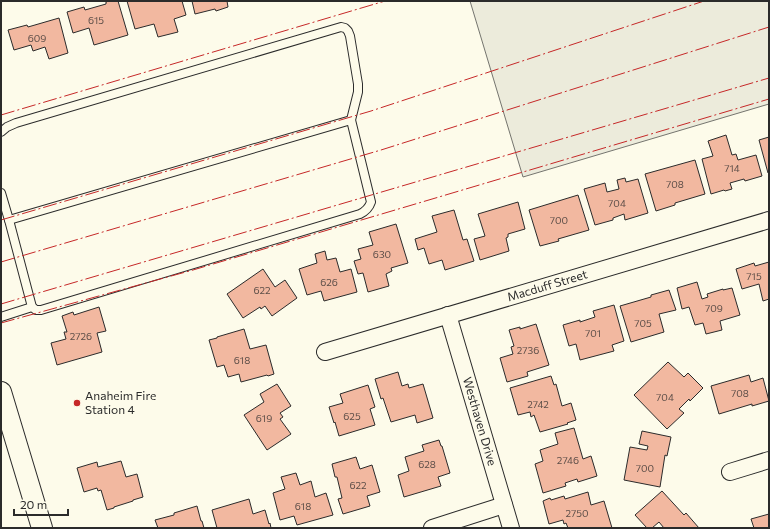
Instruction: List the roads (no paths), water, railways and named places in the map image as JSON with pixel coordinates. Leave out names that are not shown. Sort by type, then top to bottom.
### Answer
[{"type":"street","name":"Macduff Street","points":[[325,352],[769,220]]},
{"type":"street","name":"Westhaven Drive","points":[[448,315],[511,528]]},
{"type":"street","points":[[1,392],[42,528]]},
{"type":"street","points":[[730,472],[769,460]]},
{"type":"street","points":[[432,528],[504,505]]},
{"type":"lane","points":[[1,132],[7,127],[16,123],[341,27],[345,28],[350,36],[358,84],[358,92],[351,120],[371,202],[366,211],[360,214],[41,310],[36,310],[32,307],[1,193]]},
{"type":"lane","points":[[9,220],[351,120]]},
{"type":"lane","points":[[1,316],[32,307]]},
{"type":"place","name":"Anaheim Fire Station 4","points":[[77,403]]}]
